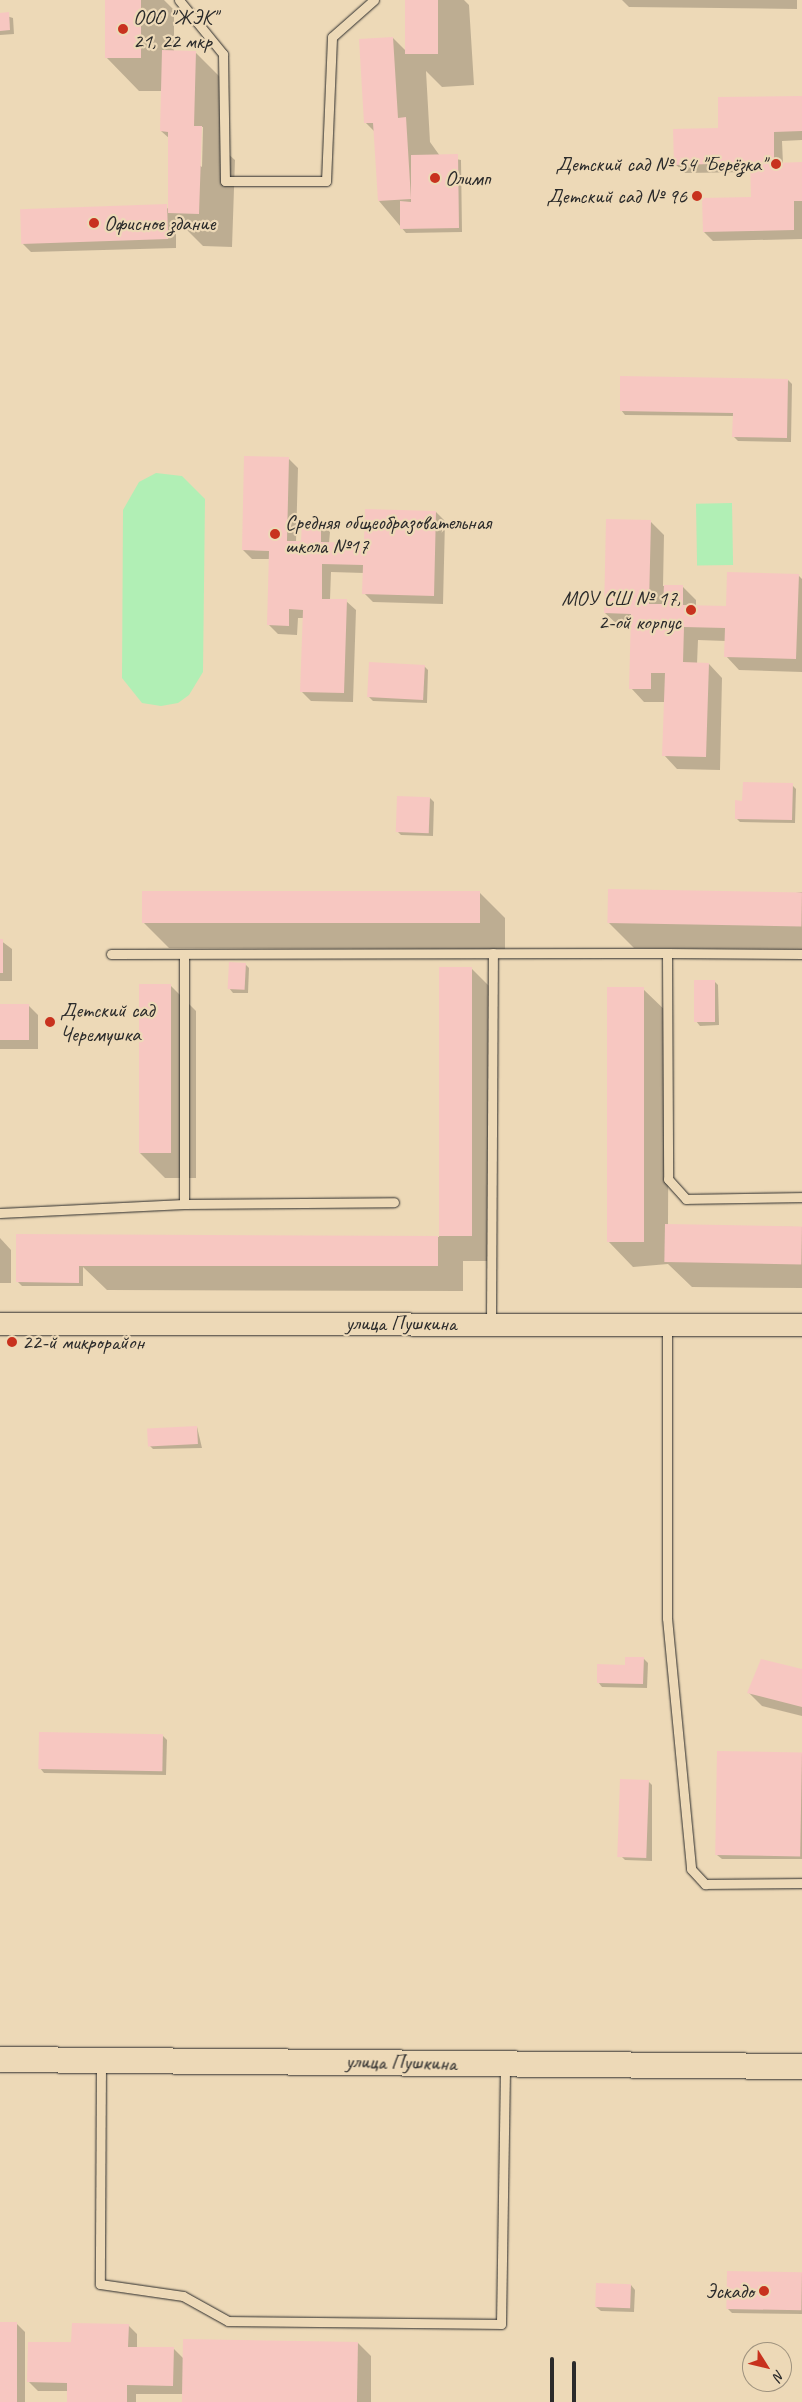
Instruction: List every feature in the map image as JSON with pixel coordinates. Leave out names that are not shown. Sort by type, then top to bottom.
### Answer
[{"type":"main road","name":"улица Пушкина","points":[[0,2059],[101,2058],[802,2066]]},
{"type":"street","name":"улица Пушкина","points":[[0,1324],[667,1323],[802,1325]]},
{"type":"lane","points":[[179,0],[223,54],[225,181],[326,181],[332,37],[374,0]]},
{"type":"lane","points":[[491,1324],[493,953]]},
{"type":"lane","points":[[667,953],[668,1179],[686,1199],[802,1197]]},
{"type":"lane","points":[[111,954],[802,954]]},
{"type":"lane","points":[[184,954],[184,1204]]},
{"type":"lane","points":[[0,1213],[184,1204],[394,1202]]},
{"type":"lane","points":[[667,1323],[667,1618],[691,1869],[705,1884],[802,1883]]},
{"type":"lane","points":[[101,2058],[100,2284],[183,2296],[228,2321],[502,2324],[505,2064]]},
{"type":"green space","points":[[156,473],[182,476],[205,499],[203,672],[189,695],[178,703],[161,706],[142,703],[122,678],[123,510],[139,482]]},
{"type":"green space","points":[[732,503],[733,565],[697,566],[696,504]]},
{"type":"building","name":"ООО \"ЖЭК\" 21, 22 мкр","points":[[105,0],[141,0],[141,58],[105,58]]},
{"type":"building","points":[[405,0],[438,0],[438,54],[405,54]]},
{"type":"building","points":[[9,12],[10,30],[0,31],[0,13]]},
{"type":"building","points":[[393,37],[398,118],[406,117],[411,199],[378,201],[373,123],[364,123],[359,39]]},
{"type":"building","points":[[162,50],[196,51],[194,126],[202,126],[199,214],[168,213],[168,132],[160,131]]},
{"type":"building","name":"Детский сад № 54 \"Берёзка\"","points":[[802,96],[802,131],[774,132],[774,163],[802,162],[802,201],[794,201],[794,230],[703,232],[702,198],[751,197],[750,163],[674,165],[673,129],[718,128],[718,97]]},
{"type":"building","name":"Олимп","points":[[458,154],[459,228],[400,229],[400,201],[411,202],[411,155]]},
{"type":"building","name":"Офисное здание","points":[[167,204],[168,239],[21,244],[20,209]]},
{"type":"building","points":[[620,376],[788,379],[787,438],[732,437],[733,413],[620,411]]},
{"type":"building","points":[[244,456],[289,457],[287,541],[301,541],[302,522],[321,522],[321,542],[364,543],[365,509],[436,511],[434,596],[362,594],[363,565],[322,564],[322,599],[347,599],[344,693],[300,692],[303,610],[289,609],[289,626],[267,625],[269,551],[242,550]]},
{"type":"building","points":[[606,519],[651,520],[649,604],[663,604],[664,585],[683,585],[683,605],[726,606],[727,572],[799,574],[796,659],[724,657],[725,628],[684,627],[683,662],[709,663],[706,757],[662,756],[665,673],[651,673],[651,689],[629,689],[631,614],[604,613]]},
{"type":"building","points":[[369,662],[425,665],[423,700],[367,697]]},
{"type":"building","points":[[743,782],[793,783],[792,820],[735,819],[735,800],[742,801]]},
{"type":"building","points":[[397,796],[430,797],[429,833],[396,832]]},
{"type":"building","points":[[608,889],[802,892],[801,926],[607,923]]},
{"type":"building","points":[[142,891],[480,891],[480,923],[142,923]]},
{"type":"building","points":[[0,939],[3,939],[3,973],[0,973]]},
{"type":"building","points":[[229,962],[246,963],[245,990],[228,989]]},
{"type":"building","points":[[439,967],[472,967],[472,1236],[439,1236]]},
{"type":"building","points":[[694,980],[715,980],[715,1022],[694,1022]]},
{"type":"building","points":[[139,984],[171,984],[171,1153],[139,1153]]},
{"type":"building","points":[[607,987],[644,987],[644,1242],[607,1242]]},
{"type":"building","points":[[0,1004],[29,1004],[29,1040],[0,1040]]},
{"type":"building","points":[[665,1224],[802,1226],[801,1264],[664,1262]]},
{"type":"building","points":[[16,1234],[438,1236],[438,1266],[79,1266],[79,1283],[16,1282]]},
{"type":"building","points":[[197,1426],[198,1444],[148,1447],[147,1429]]},
{"type":"building","points":[[625,1657],[644,1657],[643,1684],[597,1683],[597,1664],[625,1665]]},
{"type":"building","points":[[761,1659],[802,1669],[802,1707],[747,1693]]},
{"type":"building","points":[[39,1732],[163,1734],[162,1771],[38,1769]]},
{"type":"building","points":[[717,1751],[802,1752],[800,1856],[715,1855]]},
{"type":"building","points":[[620,1779],[649,1780],[646,1858],[617,1857]]},
{"type":"building","name":"Эскадо","points":[[727,2271],[802,2272],[801,2310],[726,2309]]},
{"type":"building","points":[[596,2283],[631,2284],[630,2308],[595,2307]]},
{"type":"building","points":[[0,2322],[17,2322],[17,2402],[0,2402]]},
{"type":"building","points":[[72,2323],[129,2324],[128,2347],[174,2347],[173,2386],[127,2385],[127,2402],[67,2402],[67,2383],[27,2382],[28,2342],[71,2342]]},
{"type":"building","points":[[183,2339],[358,2342],[357,2402],[182,2402]]},
{"type":"railway","points":[[552,2359],[552,2402]]},
{"type":"railway","points":[[574,2363],[574,2402]]},
{"type":"place","name":"ООО \"ЖЭК\" 21, 22 мкр","points":[[123,29]]},
{"type":"place","name":"Детский сад № 54 \"Берёзка\"","points":[[776,164]]},
{"type":"place","name":"Олимп","points":[[435,178]]},
{"type":"place","name":"Детский сад № 96","points":[[697,196]]},
{"type":"place","name":"Офисное здание","points":[[94,223]]},
{"type":"place","name":"Средняя общеобразовательная школа №17","points":[[275,534]]},
{"type":"place","name":"МОУ СШ № 17, 2-ой корпус","points":[[691,610]]},
{"type":"place","name":"Детский сад Черемушка","points":[[50,1022]]},
{"type":"place","name":"22-й микрорайон","points":[[12,1342]]},
{"type":"place","name":"Эскадо","points":[[764,2291]]}]
